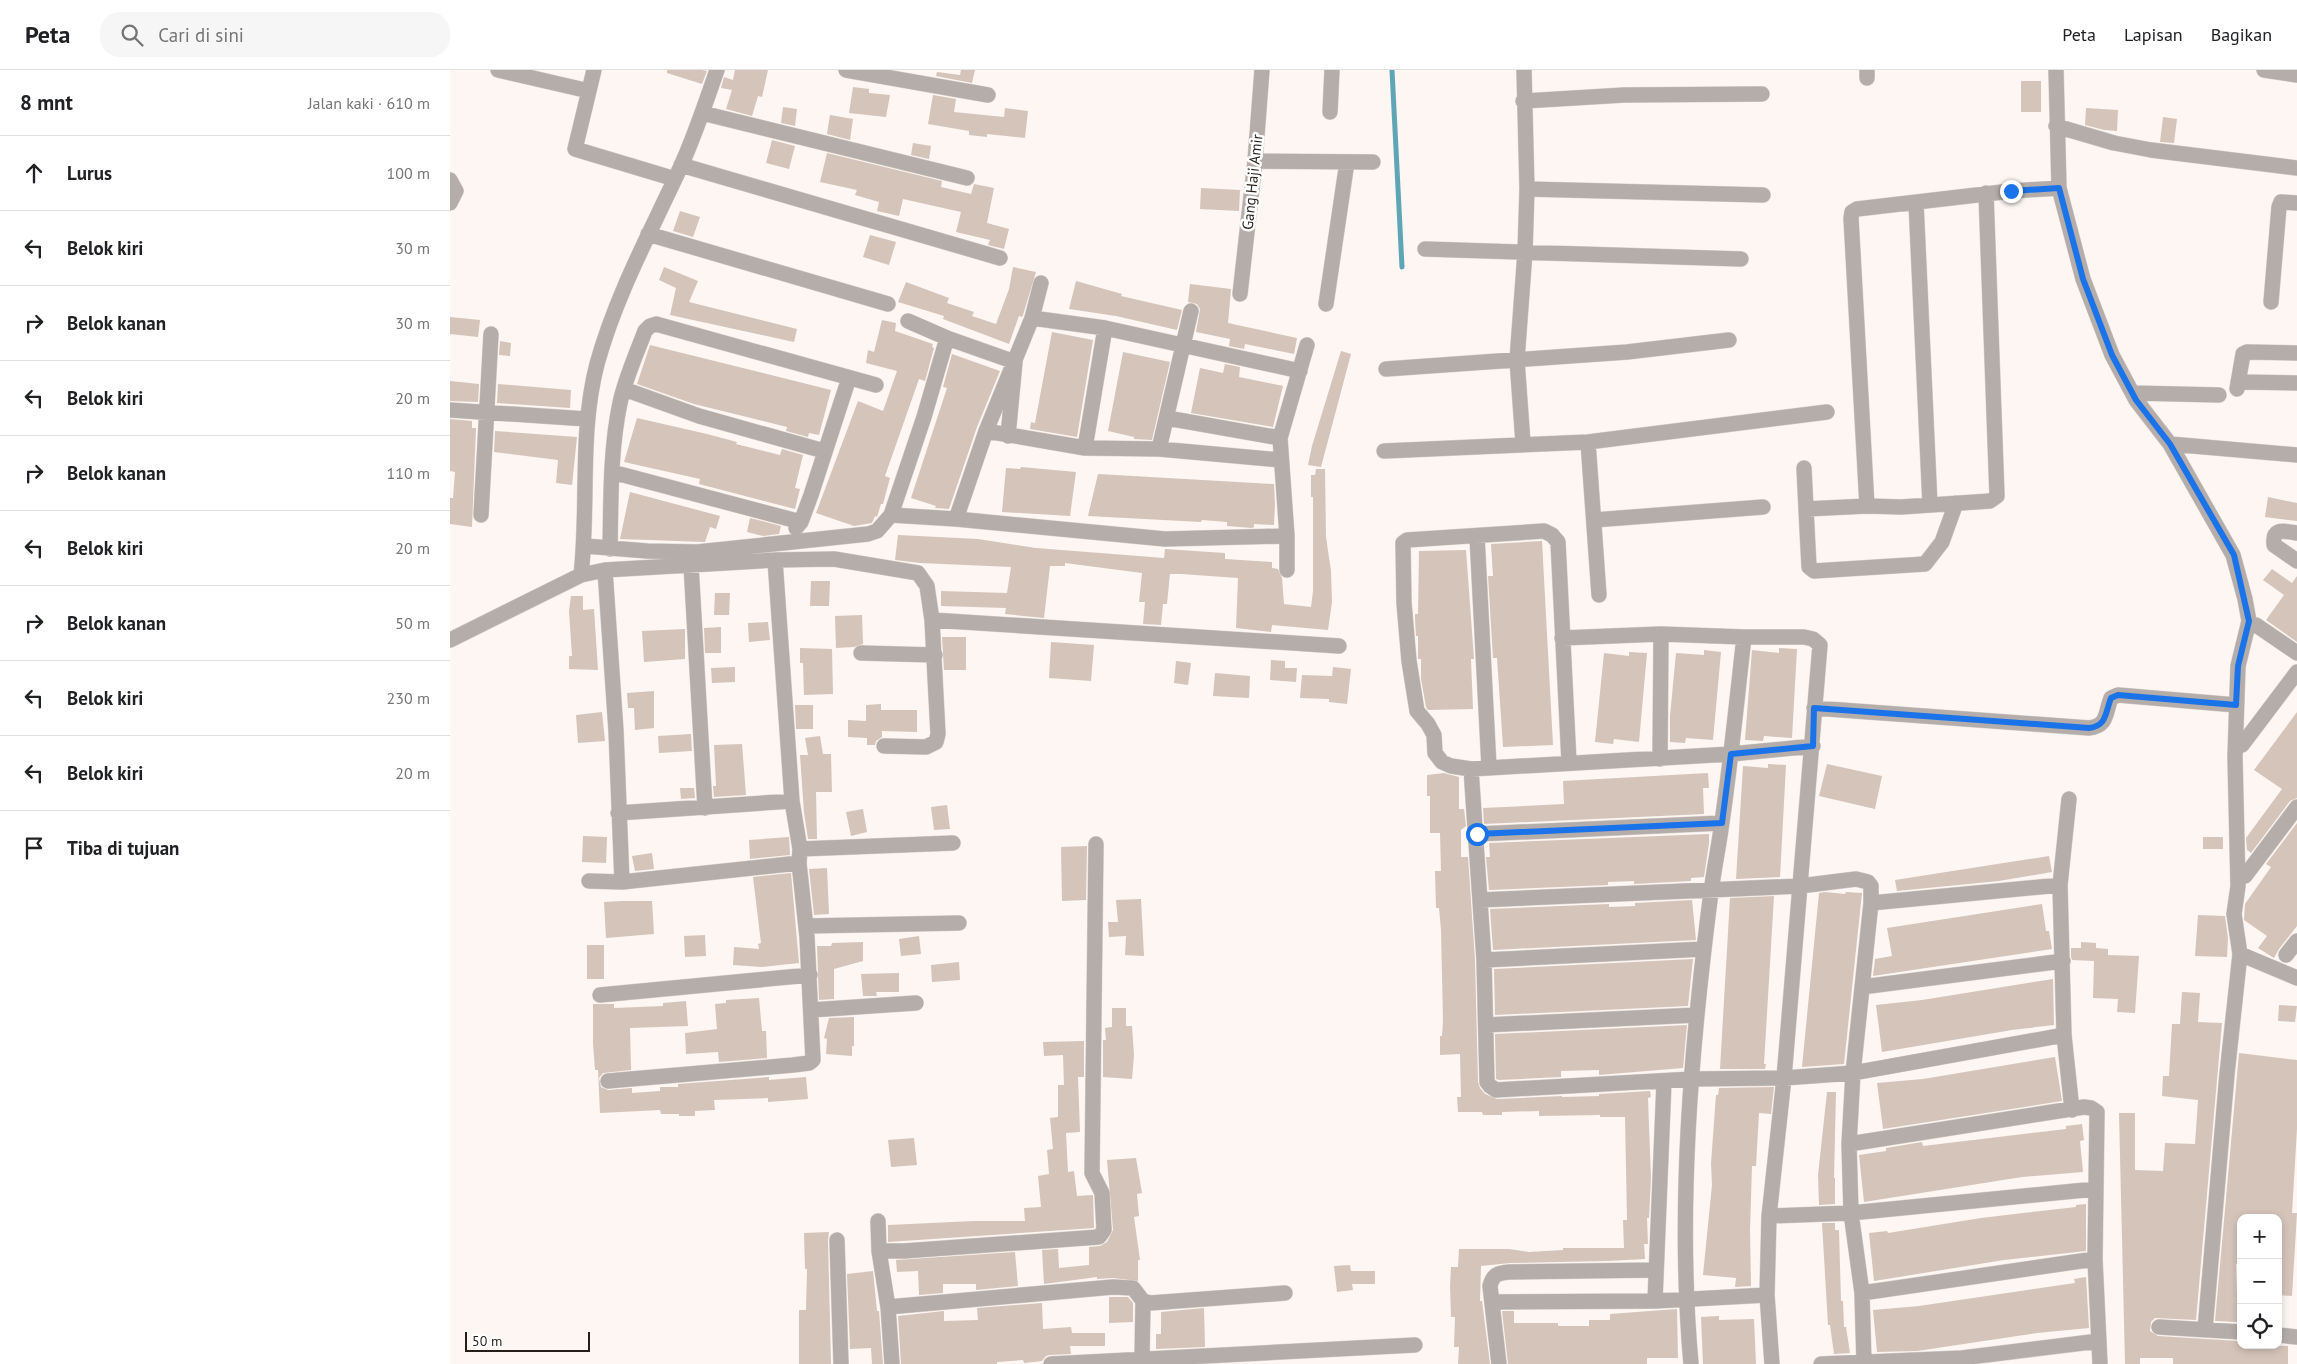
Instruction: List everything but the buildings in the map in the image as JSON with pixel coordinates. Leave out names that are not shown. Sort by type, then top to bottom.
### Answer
[{"type":"street","points":[[498,70],[589,91]]},
{"type":"street","points":[[594,70],[575,148],[675,178]]},
{"type":"street","points":[[581,575],[585,546],[587,419],[597,366],[613,312],[675,178],[702,113],[717,70]]},
{"type":"street","points":[[846,70],[988,95]]},
{"type":"street","name":"Gang Haji Amir","points":[[1240,294],[1255,162],[1262,70]]},
{"type":"street","points":[[1330,112],[1332,70]]},
{"type":"street","points":[[1522,443],[1517,360],[1525,252],[1527,189],[1523,101],[1524,70]]},
{"type":"street","points":[[2056,70],[2059,188],[2083,279],[2112,355],[2133,393],[2170,444],[2234,555],[2249,621],[2238,666],[2234,757],[2238,886],[2234,914],[2240,954],[2226,1084],[2205,1330]]},
{"type":"street","points":[[2264,70],[2297,75]]},
{"type":"street","points":[[1523,101],[1624,95],[1762,94]]},
{"type":"street","points":[[702,113],[967,178]]},
{"type":"street","points":[[2056,126],[2114,143],[2151,150],[2297,168]]},
{"type":"street","points":[[1255,162],[1373,162]]},
{"type":"street","points":[[1326,304],[1347,162]]},
{"type":"street","points":[[681,164],[1000,258]]},
{"type":"street","points":[[450,180],[456,192],[450,203]]},
{"type":"street","points":[[1867,506],[1852,212],[1858,208],[1986,193],[2059,188]]},
{"type":"street","points":[[1527,189],[1763,194]]},
{"type":"street","points":[[1806,510],[1990,502],[1997,496],[1986,193]]},
{"type":"street","points":[[1916,202],[1930,505]]},
{"type":"street","points":[[2272,302],[2279,208],[2281,202],[2297,203]]},
{"type":"street","points":[[648,234],[888,304]]},
{"type":"street","points":[[1425,249],[1742,260]]},
{"type":"street","points":[[956,518],[986,431],[1032,318],[1041,283]]},
{"type":"street","points":[[1159,450],[1191,311]]},
{"type":"street","points":[[1032,318],[1105,328],[1300,371]]},
{"type":"street","points":[[908,321],[947,338],[1015,362]]},
{"type":"street","points":[[610,548],[612,472],[616,427],[624,389],[645,331],[650,326],[656,324],[876,385]]},
{"type":"street","points":[[1085,448],[1105,328]]},
{"type":"street","points":[[481,515],[492,334]]},
{"type":"street","points":[[585,546],[697,552],[786,541],[868,534],[877,531],[891,515],[924,417],[947,338]]},
{"type":"street","points":[[1386,369],[1627,352],[1729,340]]},
{"type":"street","points":[[1287,570],[1287,536],[1280,438],[1307,344]]},
{"type":"street","points":[[2297,353],[2247,352],[2241,357],[2237,386],[2297,383]]},
{"type":"street","points":[[1008,436],[1015,362]]},
{"type":"street","points":[[786,541],[800,522],[849,378]]},
{"type":"street","points":[[624,389],[699,416],[824,451]]},
{"type":"street","points":[[2133,393],[2219,396]]},
{"type":"street","points":[[450,410],[587,419]]},
{"type":"street","points":[[1384,451],[1522,443],[1588,442],[1827,412]]},
{"type":"street","points":[[1167,418],[1280,438]]},
{"type":"street","points":[[986,431],[1085,448],[1159,450],[1281,460]]},
{"type":"street","points":[[1588,442],[1599,595]]},
{"type":"street","points":[[2170,444],[2297,455]]},
{"type":"street","points":[[1804,468],[1809,567],[1814,571],[1925,564],[1942,542],[1956,503]]},
{"type":"street","points":[[612,472],[800,522]]},
{"type":"street","points":[[1594,520],[1763,507]]},
{"type":"street","points":[[891,515],[956,518],[1165,539],[1287,536]]},
{"type":"street","points":[[2297,533],[2282,531],[2275,534],[2273,538],[2274,545],[2297,561]]},
{"type":"street","points":[[1569,762],[1558,542],[1552,534],[1544,532],[1407,540],[1403,543],[1402,549],[1409,661],[1417,711],[1428,724],[1434,736],[1435,753],[1442,762],[1451,766],[1471,769],[1569,762],[1660,759],[1813,746]]},
{"type":"street","points":[[1476,536],[1489,767]]},
{"type":"street","points":[[450,640],[581,575],[605,570],[775,560],[834,559],[918,573],[927,586],[932,620],[938,734],[936,742],[926,747],[884,746]]},
{"type":"street","points":[[608,1081],[808,1063],[813,1060],[810,975],[800,856],[792,801],[775,560]]},
{"type":"street","points":[[691,565],[705,808]]},
{"type":"street","points":[[605,570],[616,730],[622,882]]},
{"type":"street","points":[[932,620],[1338,646]]},
{"type":"street","points":[[2256,625],[2297,653]]},
{"type":"street","points":[[1562,638],[1661,634],[1744,638],[1804,637],[1813,639],[1820,646],[1784,1078],[1769,1216],[1767,1295],[1772,1364]]},
{"type":"street","points":[[1660,759],[1661,634]]},
{"type":"street","points":[[1691,1364],[1685,1299],[1686,1204],[1692,1079],[1704,949],[1731,754],[1744,638]]},
{"type":"street","points":[[861,653],[935,655]]},
{"type":"street","points":[[2242,745],[2297,672]]},
{"type":"street","points":[[1814,708],[2089,728],[2098,727],[2103,724],[2111,698],[2118,695],[2236,705]]},
{"type":"street","points":[[1471,769],[1477,834],[1484,960],[1487,1082],[1496,1090],[1692,1079],[1784,1078],[1853,1073],[2064,1035]]},
{"type":"street","points":[[2069,798],[2060,885],[2064,1035],[2072,1110]]},
{"type":"street","points":[[618,813],[792,801]]},
{"type":"street","points":[[2245,876],[2297,807]]},
{"type":"street","points":[[1477,834],[1722,823]]},
{"type":"street","points":[[589,881],[622,882],[800,856],[953,843]]},
{"type":"street","points":[[879,1251],[904,1251],[1102,1235],[1104,1230],[1104,1198],[1092,1174],[1096,844]]},
{"type":"street","points":[[1480,900],[1800,886],[1856,879],[1868,882],[1871,886],[1871,903],[1853,1073],[1849,1144],[1851,1213],[1862,1294],[1864,1363]]},
{"type":"street","points":[[1871,903],[2060,885]]},
{"type":"street","points":[[806,926],[960,923]]},
{"type":"street","points":[[2286,955],[2297,941]]},
{"type":"street","points":[[1484,960],[1704,949]]},
{"type":"street","points":[[2240,954],[2297,978]]},
{"type":"street","points":[[1862,986],[2063,962]]},
{"type":"street","points":[[600,994],[810,975]]},
{"type":"street","points":[[811,1010],[916,1003]]},
{"type":"street","points":[[1486,1025],[1697,1015]]},
{"type":"street","points":[[1655,1301],[1664,1082]]},
{"type":"street","points":[[1849,1144],[2084,1107],[2091,1108],[2097,1112],[2095,1259],[2100,1364]]},
{"type":"street","points":[[1769,1216],[1851,1213],[2095,1189]]},
{"type":"street","points":[[878,1221],[879,1251],[888,1307],[892,1364]]},
{"type":"street","points":[[837,1240],[841,1364]]},
{"type":"street","points":[[1862,1294],[2095,1259]]},
{"type":"street","points":[[1499,1364],[1490,1286],[1492,1277],[1500,1273],[1656,1270]]},
{"type":"street","points":[[888,1307],[1114,1287],[1133,1288],[1143,1301],[1150,1303],[1284,1294]]},
{"type":"street","points":[[1492,1302],[1655,1301],[1767,1295]]},
{"type":"street","points":[[1142,1358],[1143,1301]]},
{"type":"street","points":[[2159,1327],[2237,1332]]},
{"type":"street","points":[[2282,1335],[2297,1337]]},
{"type":"street","points":[[1821,1364],[1962,1361],[2039,1357],[2099,1341]]},
{"type":"street","points":[[1051,1364],[1415,1345]]},
{"type":"waterway","points":[[1392,70],[1402,267]]},
{"type":"route","points":[[1477,834],[1722,823],[1731,754],[1813,746],[1814,708],[2089,728],[2098,727],[2103,724],[2105,712],[2111,698],[2118,695],[2236,705],[2238,666],[2249,621],[2234,555],[2170,444],[2136,400],[2112,355],[2083,279],[2059,188],[2011,191]]}]
